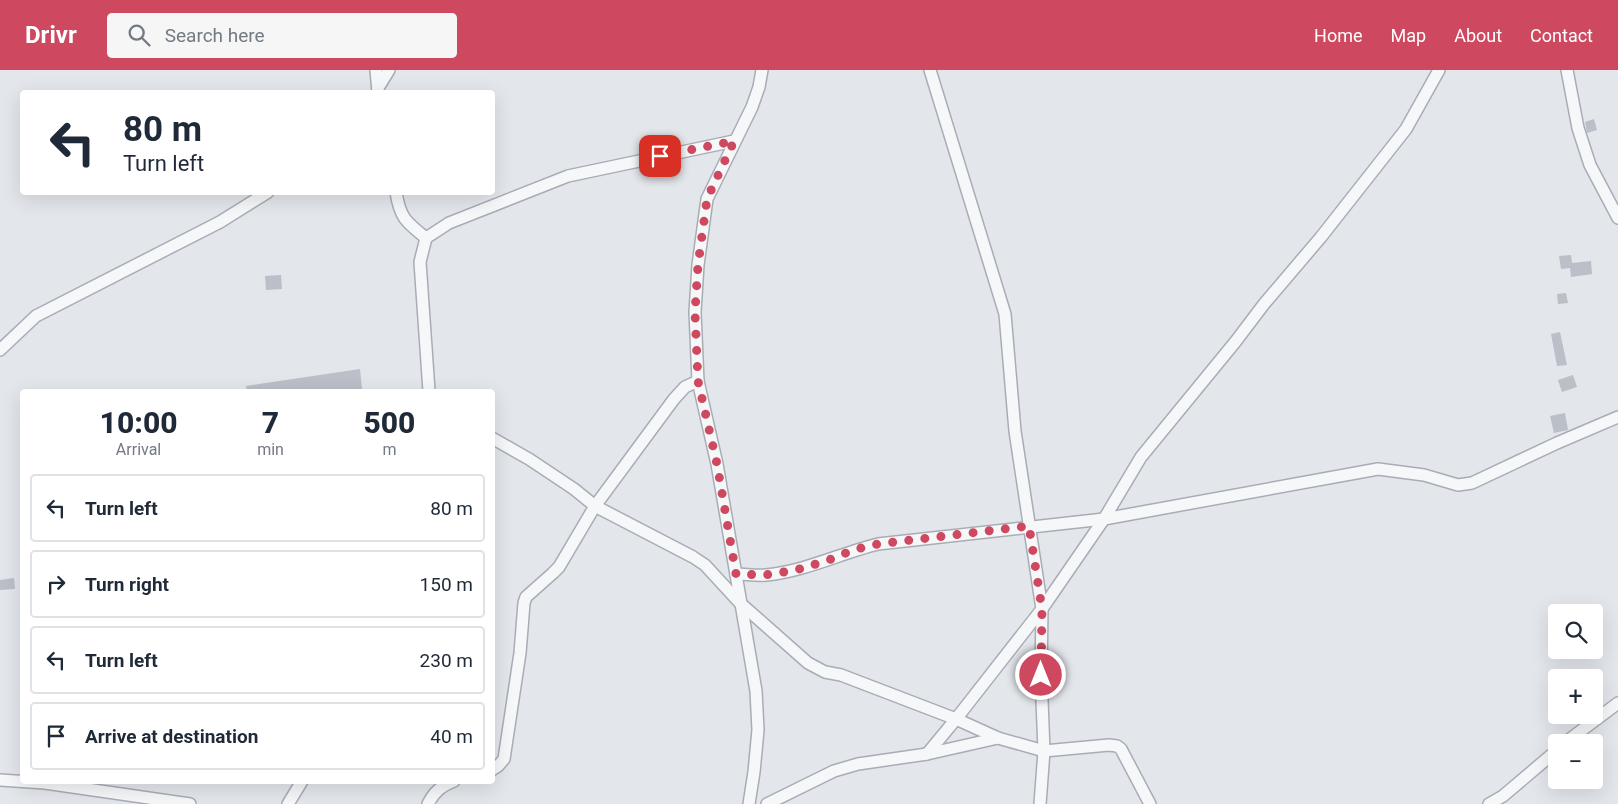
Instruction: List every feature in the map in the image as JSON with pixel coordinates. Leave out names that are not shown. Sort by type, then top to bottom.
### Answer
[{"type":"street","points":[[376,70],[378,90]]},
{"type":"street","points":[[378,90],[389,70]]},
{"type":"street","points":[[748,804],[754,772],[758,730],[756,691],[717,464],[698,381],[695,312],[698,265],[707,199],[752,107],[759,87],[762,70]]},
{"type":"street","points":[[930,70],[1005,314],[1015,431],[1042,609],[1041,675],[1044,752],[1040,804]]},
{"type":"street","points":[[927,754],[1042,609],[1104,519],[1141,457],[1236,342],[1264,304],[1321,237],[1406,128],[1439,70]]},
{"type":"street","points":[[1567,70],[1578,128],[1590,165],[1618,218]]},
{"type":"street","points":[[429,389],[420,262],[426,238],[449,223],[568,176],[734,141]]},
{"type":"street","points":[[0,350],[36,316],[220,222],[263,195]]},
{"type":"street","points":[[396,195],[399,211],[411,226],[426,238]]},
{"type":"street","points":[[495,768],[504,759],[520,653],[526,597],[559,567],[595,506],[674,399],[685,387],[698,381]]},
{"type":"street","points":[[736,574],[765,575],[796,570],[853,550],[878,544],[1104,519],[1378,469],[1424,475],[1458,485],[1472,483],[1557,443],[1618,418]]},
{"type":"street","points":[[495,440],[529,459],[574,489],[595,506],[705,565],[740,603],[808,663],[825,672],[841,675],[956,719],[998,738],[1044,752],[1109,745],[1117,746],[1121,749],[1150,804]]},
{"type":"street","points":[[1577,734],[1618,704]]},
{"type":"street","points":[[767,804],[834,772],[858,764],[927,754],[998,738]]},
{"type":"street","points":[[1489,804],[1503,796],[1548,758]]},
{"type":"street","points":[[0,780],[20,781]]},
{"type":"street","points":[[52,784],[190,804]]},
{"type":"street","points":[[288,804],[300,784]]},
{"type":"street","points":[[428,804],[433,794],[448,784]]},
{"type":"building","points":[[1594,119],[1597,130],[1587,133],[1585,122]]},
{"type":"building","points":[[1571,255],[1572,263],[1591,261],[1592,274],[1571,277],[1570,268],[1561,269],[1559,256]]},
{"type":"building","points":[[281,275],[282,289],[266,290],[265,276]]},
{"type":"building","points":[[1566,293],[1568,303],[1558,304],[1557,294]]},
{"type":"building","points":[[1560,332],[1567,365],[1557,366],[1551,334]]},
{"type":"building","points":[[360,369],[362,389],[247,389],[246,386]]},
{"type":"building","points":[[1573,375],[1577,387],[1562,392],[1558,380]]},
{"type":"building","points":[[1565,413],[1568,430],[1554,433],[1550,416]]},
{"type":"building","points":[[14,578],[15,589],[0,590],[0,580]]},
{"type":"route","points":[[660,156],[734,141],[707,199],[698,265],[695,312],[698,381],[717,464],[736,574],[765,575],[796,570],[853,550],[878,544],[1029,526],[1042,609],[1041,675]]}]
